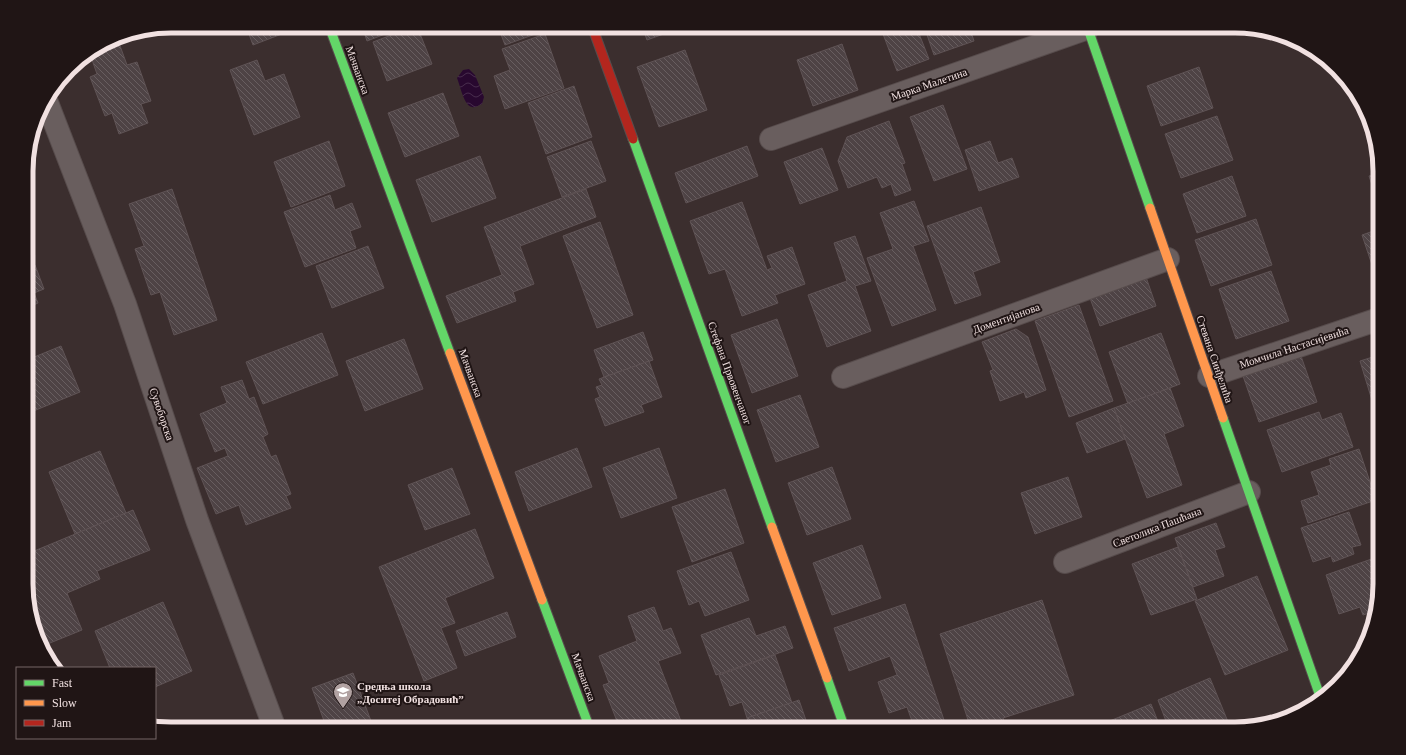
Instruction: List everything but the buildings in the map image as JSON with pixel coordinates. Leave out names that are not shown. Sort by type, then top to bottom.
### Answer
[{"type":"street","name":"Мачванска","points":[[332,33],[587,722]]},
{"type":"street","name":"Стефана Првовенчаног","points":[[595,33],[842,722]]},
{"type":"street","name":"Марка Малетина","points":[[771,139],[1071,33]]},
{"type":"street","name":"Стевана Синђелића","points":[[1090,33],[1318,694]]},
{"type":"street","name":"Сувоборска","points":[[49,107],[125,304],[197,520],[272,722]]},
{"type":"street","name":"Доментијанова","points":[[843,378],[1168,259]]},
{"type":"street","name":"Момчила Настасијевића","points":[[1209,376],[1373,321]]},
{"type":"street","name":"Светолика Пашћана","points":[[1065,562],[1249,492]]},
{"type":"water","points":[[469,69],[475,75],[484,97],[482,104],[475,107],[469,106],[467,103],[457,78],[463,70]]},
{"type":"traffic: fast","points":[[332,33],[450,353]]},
{"type":"traffic: fast","points":[[1089,33],[1150,208]]},
{"type":"traffic: fast","points":[[633,139],[772,527]]},
{"type":"traffic: fast","points":[[1223,418],[1319,693]]},
{"type":"traffic: fast","points":[[542,600],[587,722]]},
{"type":"traffic: fast","points":[[827,678],[843,722]]},
{"type":"traffic: slow","points":[[1150,208],[1223,418]]},
{"type":"traffic: slow","points":[[450,353],[542,600]]},
{"type":"traffic: slow","points":[[772,527],[827,678]]},
{"type":"traffic: jam","points":[[595,33],[633,139]]},
{"type":"place","name":"Средња школа „Доситеј Обрадовић”","points":[[343,709]]}]
